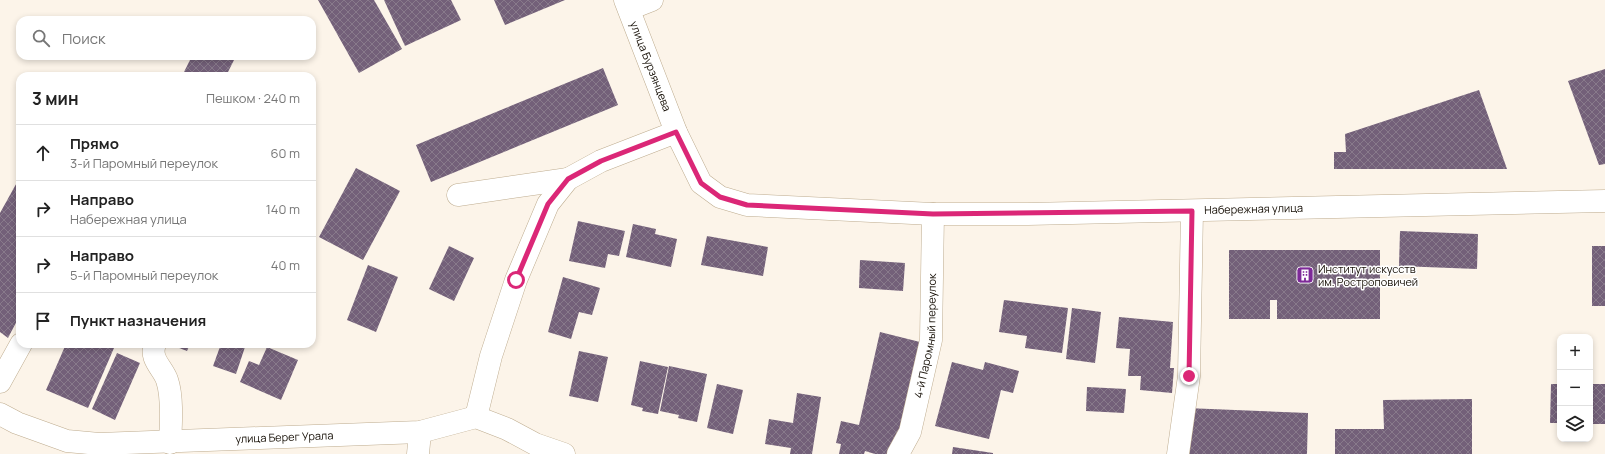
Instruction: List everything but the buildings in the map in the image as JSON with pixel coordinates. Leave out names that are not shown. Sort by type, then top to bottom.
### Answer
[{"type":"street","points":[[627,5],[652,0]]},
{"type":"street","name":"улица Бурзянцева","points":[[627,5],[676,132]]},
{"type":"street","points":[[458,195],[568,179],[601,161],[676,132]]},
{"type":"street","name":"Набережная улица","points":[[676,132],[701,183],[720,197],[747,205],[933,214],[1192,211],[1605,201]]},
{"type":"street","points":[[564,454],[536,444],[507,429],[476,417],[491,356],[516,280],[548,204],[568,179]]},
{"type":"street","points":[[1178,454],[1189,376],[1192,211]]},
{"type":"street","name":"4-й Паромный переулок","points":[[898,454],[910,432],[931,340],[933,214]]},
{"type":"street","points":[[0,382],[19,348]]},
{"type":"street","points":[[153,348],[157,364],[167,380],[171,406],[170,443]]},
{"type":"street","name":"улица Берег Урала","points":[[0,414],[17,423],[67,441],[99,444],[170,443],[420,432],[476,417]]},
{"type":"street","points":[[418,454],[420,432]]},
{"type":"place","name":"Институт искусств им. Ростроповичей","points":[[1305,275]]},
{"type":"route","points":[[516,280],[548,204],[568,179],[601,161],[676,132],[701,183],[720,197],[747,205],[933,214],[1192,211],[1189,376]]}]
